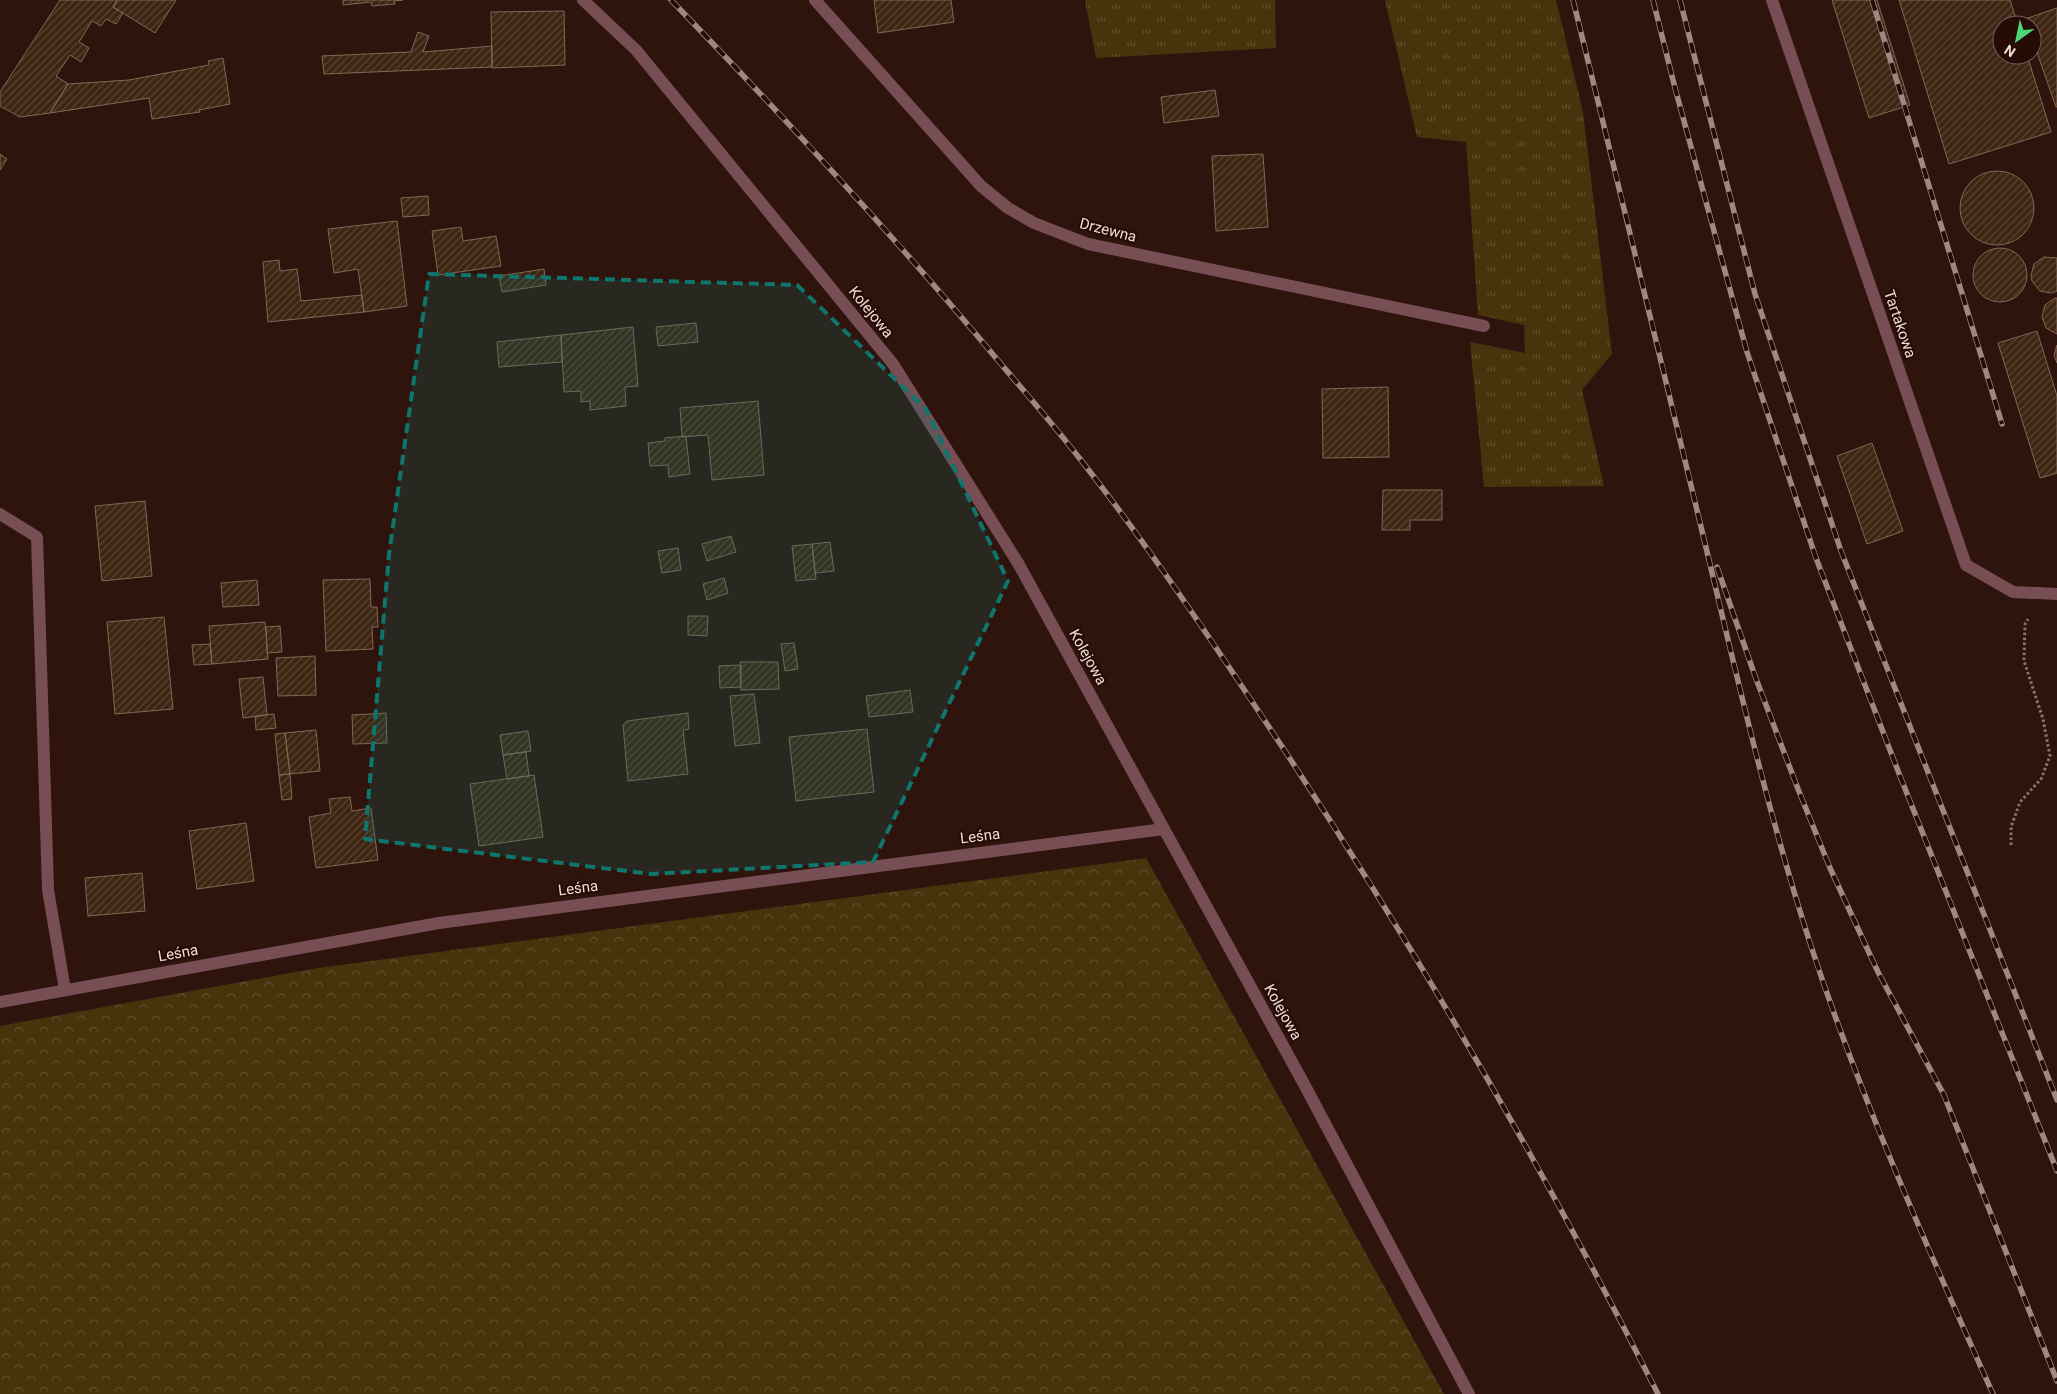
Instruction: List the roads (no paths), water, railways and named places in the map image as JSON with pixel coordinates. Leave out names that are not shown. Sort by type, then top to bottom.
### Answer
[{"type":"street","name":"Kolejowa","points":[[583,0],[636,50],[893,364],[1018,563],[1304,1084],[1469,1394]]},
{"type":"street","name":"Drzewna","points":[[815,0],[981,186],[1008,208],[1034,223],[1088,244],[1484,326]]},
{"type":"street","name":"Tartakowa","points":[[1772,0],[1966,565],[2013,592],[2057,594]]},
{"type":"street","points":[[0,514],[37,537],[48,890],[65,990]]},
{"type":"street","name":"Leśna","points":[[0,1002],[439,923],[1164,829]]},
{"type":"railway","points":[[671,0],[798,134],[961,317],[1064,439],[1152,556],[1329,818],[1429,979],[1570,1226],[1658,1394]]},
{"type":"railway","points":[[1573,0],[1740,690],[1766,793],[1795,895],[1830,1003],[1873,1116],[1993,1394]]},
{"type":"railway","points":[[1653,0],[1747,352],[1816,558],[1900,776],[2057,1171]]},
{"type":"railway","points":[[1680,0],[1755,294],[1841,551],[2057,1100]]},
{"type":"railway","points":[[1872,0],[2002,424]]},
{"type":"railway","points":[[1717,567],[1755,676],[1830,868],[1878,972],[1944,1095],[2057,1381]]}]
